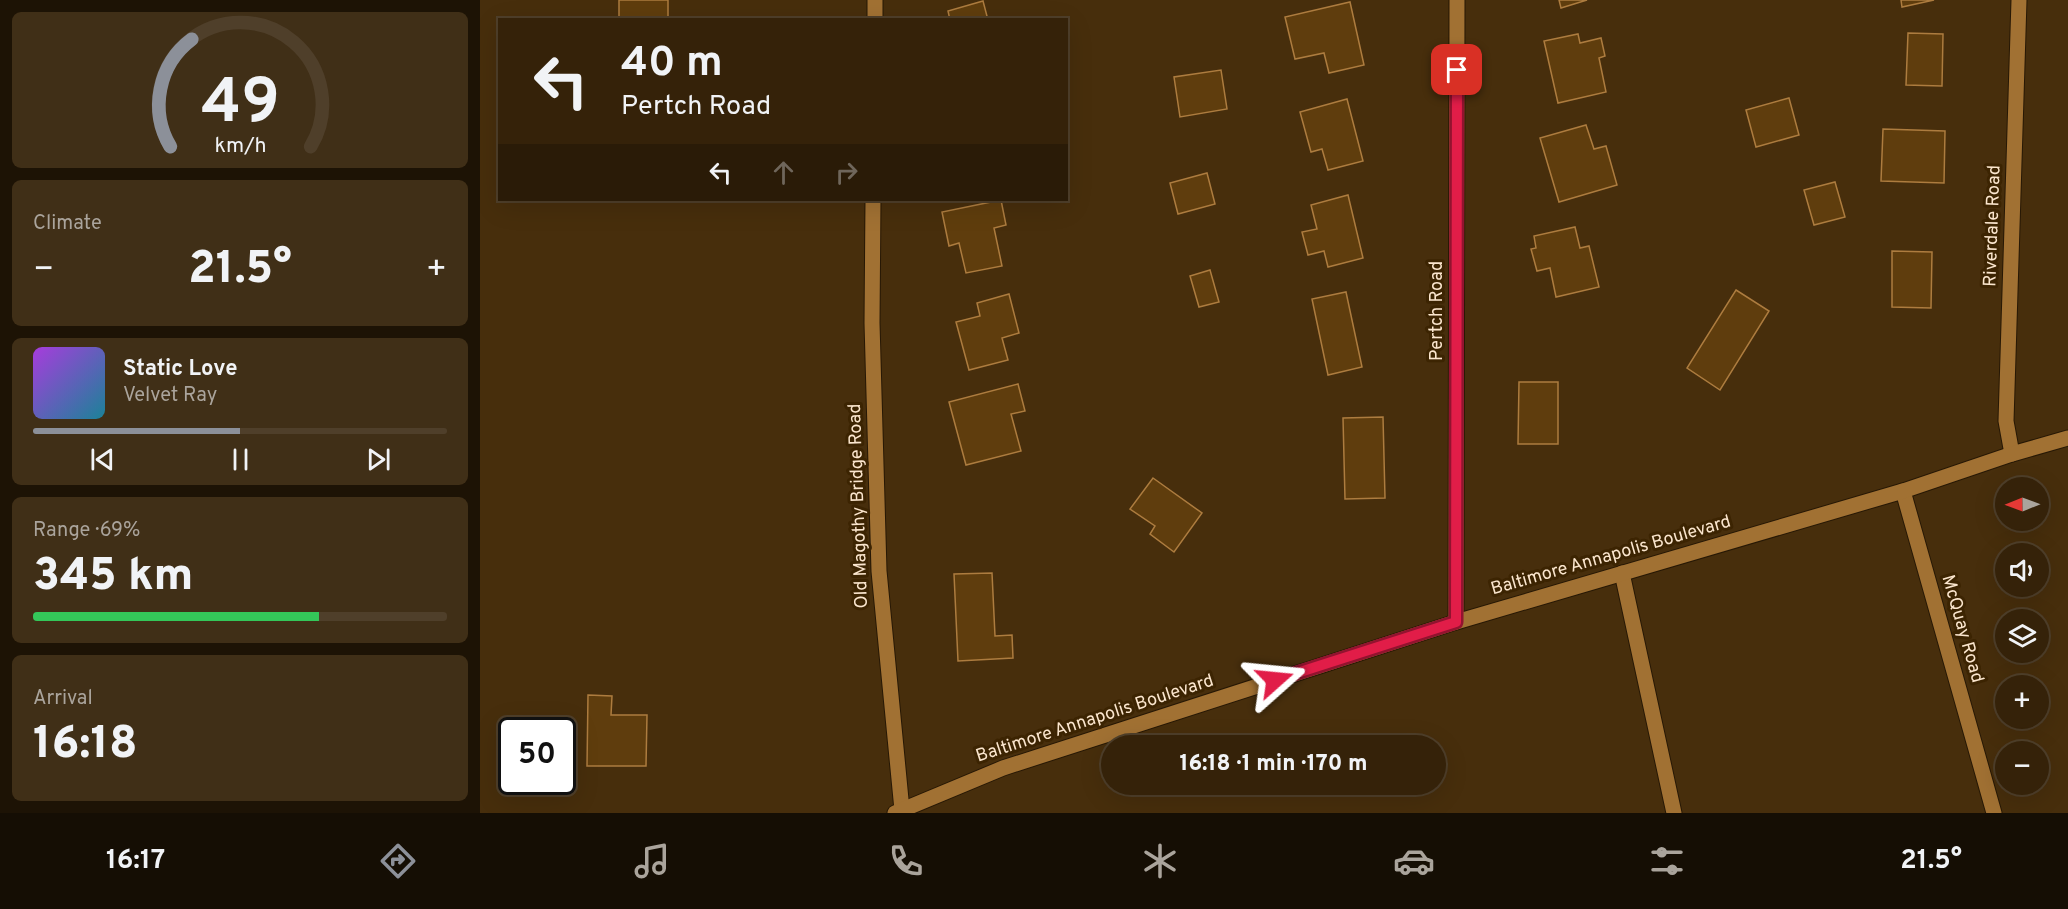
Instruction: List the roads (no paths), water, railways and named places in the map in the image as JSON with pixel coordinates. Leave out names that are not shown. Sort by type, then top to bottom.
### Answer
[{"type":"street","points":[[875,0],[875,18]]},
{"type":"street","name":"Pertch Road","points":[[1456,622],[1457,0]]},
{"type":"street","name":"Riverdale Road","points":[[2012,454],[2006,421],[2019,0]]},
{"type":"street","name":"Old Magothy Bridge Road","points":[[873,201],[872,323],[879,571],[898,811]]},
{"type":"street","name":"Baltimore Annapolis Boulevard","points":[[898,811],[1003,768],[1456,622],[1903,491],[2012,454],[2068,438]]},
{"type":"street","name":"McQuay Road","points":[[1903,491],[1994,813]]},
{"type":"street","points":[[1622,573],[1674,813]]}]
